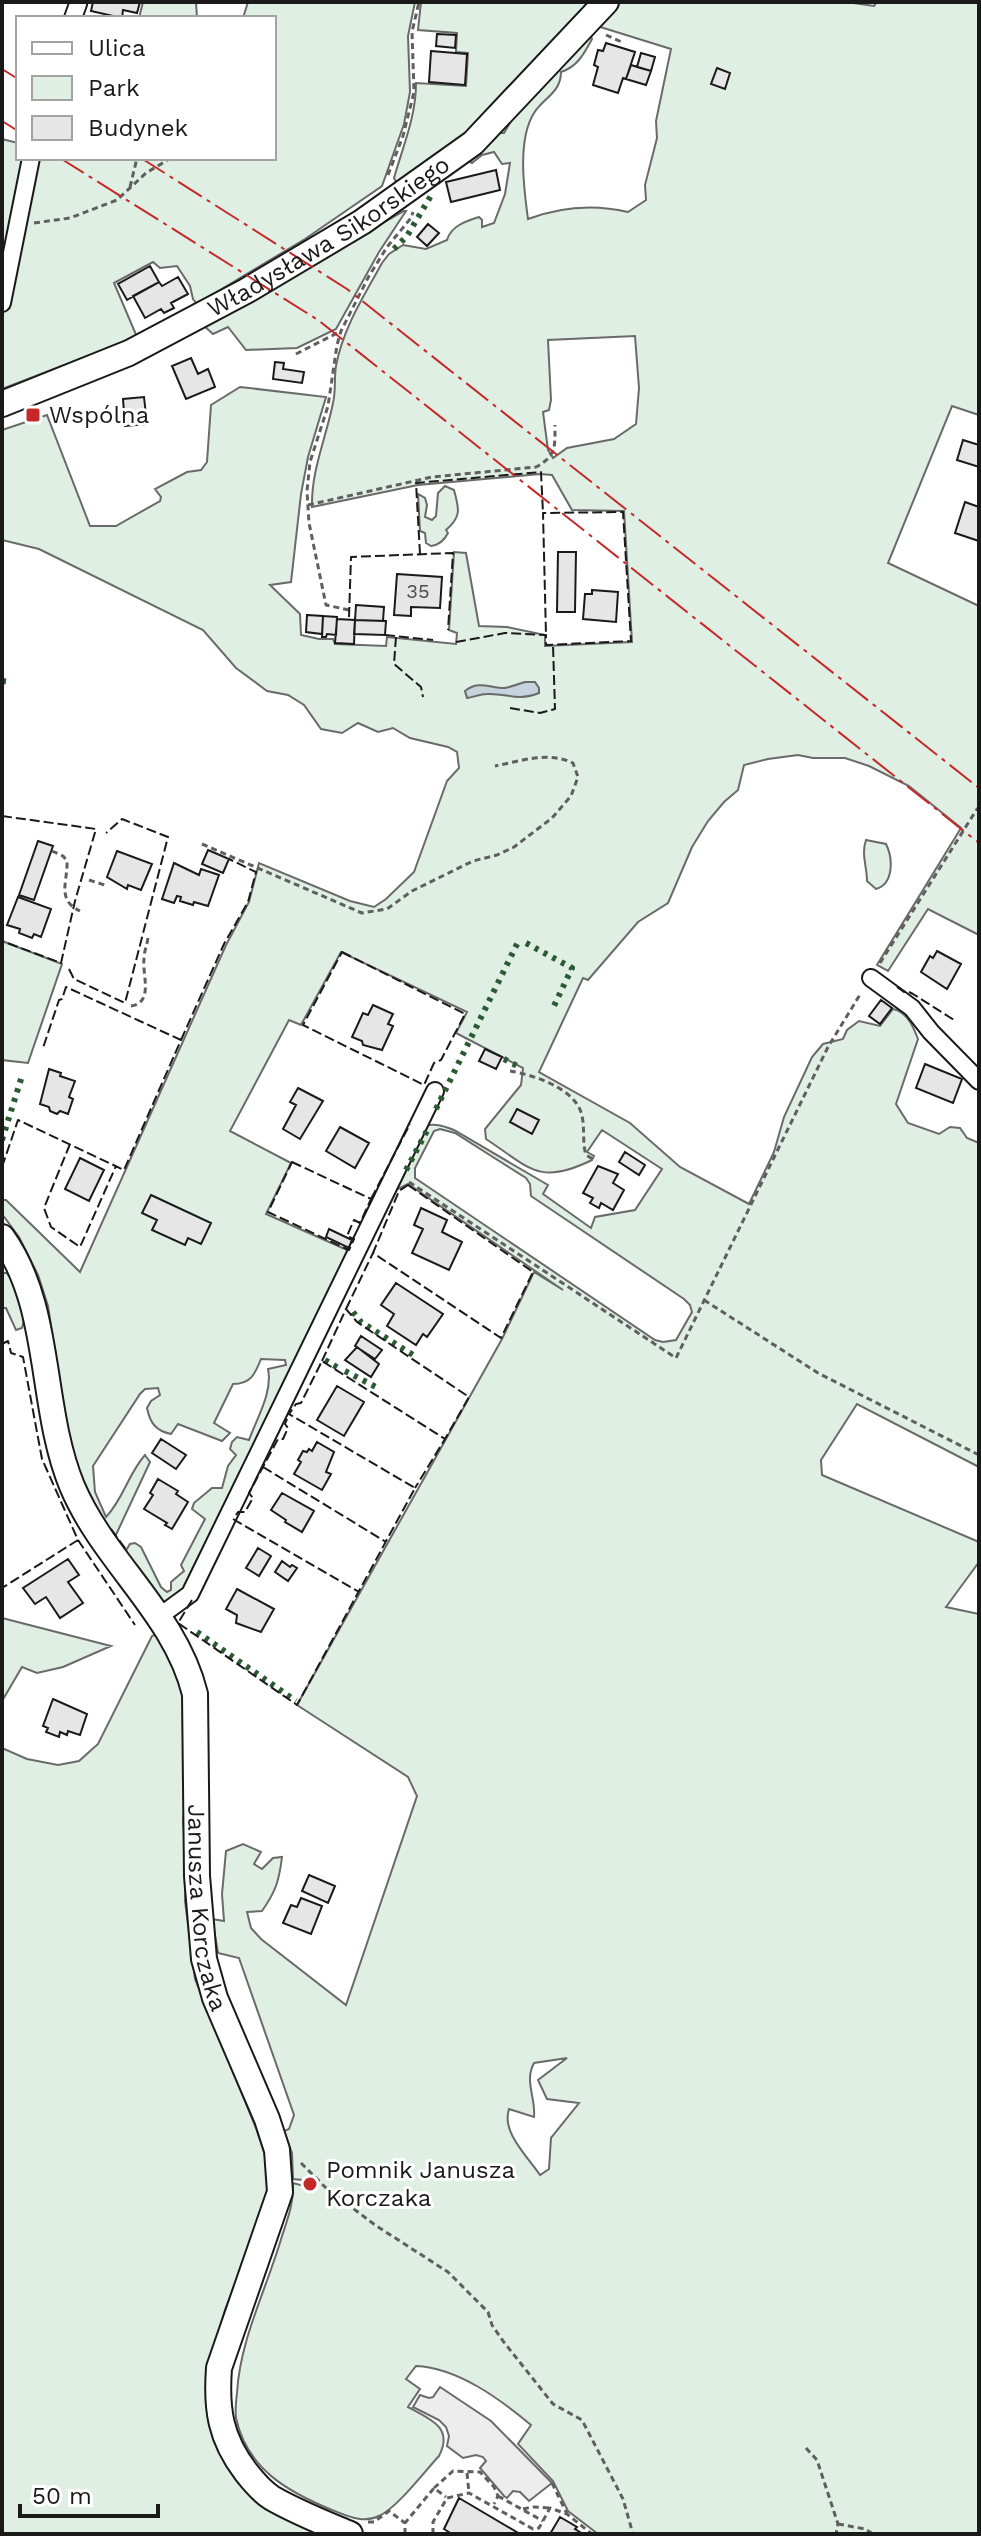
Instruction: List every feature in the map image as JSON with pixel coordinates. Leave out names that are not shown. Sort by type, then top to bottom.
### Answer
[{"type":"street","name":"Władysława Sikorskiego","points":[[2,404],[129,353],[246,291],[362,222],[473,143],[606,2]]},
{"type":"street","points":[[2,303],[31,160]]},
{"type":"street","points":[[871,978],[912,1008],[979,1081]]},
{"type":"street","points":[[160,1616],[190,1594],[435,1091]]},
{"type":"street","name":"Janusza Korczaka","points":[[2,1237],[24,1275],[33,1303],[56,1436],[71,1484],[88,1521],[160,1616],[189,1669],[195,1694],[197,1876],[204,1959],[215,1998],[267,2119],[280,2167],[280,2192],[219,2368],[218,2393],[225,2439],[255,2483],[271,2497],[350,2534]]},
{"type":"path","points":[[349,610],[326,605],[309,523],[310,462],[328,406],[341,331],[369,276],[387,247],[411,218],[414,205],[400,194],[388,175],[403,136],[414,92],[412,32],[419,2]]},
{"type":"path","points":[[604,34],[624,43]]},
{"type":"path","points":[[130,187],[137,160]]},
{"type":"path","points":[[18,224],[45,223],[88,213],[117,200],[168,160]]},
{"type":"path","points":[[296,354],[341,331]]},
{"type":"path","points":[[308,505],[432,477],[536,467],[548,460],[555,447],[555,425]]},
{"type":"path","points":[[202,844],[362,913],[387,909],[412,891],[473,861],[514,847],[552,818],[571,796],[578,777],[573,763],[562,758],[540,756],[495,766]]},
{"type":"path","points":[[396,1174],[676,1358],[828,1047],[979,809]]},
{"type":"path","points":[[52,851],[67,861],[65,898],[80,911]]},
{"type":"path","points":[[89,880],[108,886]]},
{"type":"path","points":[[131,1006],[143,1000],[146,982],[143,961],[148,938]]},
{"type":"path","points":[[510,1071],[544,1079],[574,1100],[582,1115],[586,1155],[596,1161]]},
{"type":"path","points":[[704,1300],[818,1373],[979,1455]]},
{"type":"path","points":[[297,2160],[325,2187],[375,2225],[448,2272],[488,2312],[492,2325],[503,2341],[553,2404],[582,2420],[623,2499],[633,2534]]},
{"type":"path","points":[[806,2448],[817,2460],[838,2524],[836,2534]]},
{"type":"path","points":[[405,2534],[405,2523],[434,2488],[453,2471],[480,2472],[498,2496],[543,2521]]},
{"type":"path","points":[[467,2472],[469,2493]]},
{"type":"path","points":[[552,2483],[567,2514]]},
{"type":"path","points":[[434,2488],[447,2498]]},
{"type":"path","points":[[433,2534],[433,2522],[447,2498],[469,2493],[533,2529],[539,2528],[550,2508]]},
{"type":"path","points":[[493,2505],[498,2496]]},
{"type":"path","points":[[522,2509],[550,2508],[567,2514],[592,2534]]},
{"type":"path","points":[[838,2524],[865,2529],[873,2534]]},
{"type":"green space","points":[[143,2],[196,2],[197,16],[140,16]]},
{"type":"green space","points":[[248,2],[415,2],[408,36],[410,92],[404,124],[382,186],[305,239],[197,304],[177,266],[160,268],[153,262],[114,283],[137,337],[2,389],[2,303],[34,160],[276,160],[276,16],[244,16]]},
{"type":"green space","points":[[421,2],[596,2],[455,146],[399,187],[394,178],[411,120],[416,83],[466,86],[468,53],[456,52],[457,33],[418,30]]},
{"type":"green space","points":[[618,2],[846,2],[874,6],[877,2],[979,2],[979,415],[952,406],[888,563],[979,606],[979,935],[928,909],[888,971],[877,965],[961,828],[909,786],[845,758],[798,755],[744,765],[738,790],[708,821],[692,847],[668,903],[638,922],[588,980],[583,978],[539,1072],[630,1123],[680,1167],[749,1204],[774,1152],[784,1117],[812,1057],[823,1044],[843,1039],[847,1030],[859,1021],[880,1026],[893,1009],[906,1016],[918,1039],[896,1104],[908,1123],[939,1134],[950,1127],[960,1128],[967,1138],[979,1143],[979,1467],[857,1404],[821,1460],[822,1475],[979,1542],[979,1562],[946,1607],[979,1614],[979,2534],[598,2534],[568,2511],[553,2481],[518,2444],[531,2425],[478,2386],[447,2372],[416,2366],[406,2379],[420,2389],[408,2407],[437,2425],[444,2438],[443,2446],[439,2456],[394,2506],[379,2516],[361,2519],[316,2503],[272,2476],[249,2451],[236,2418],[243,2353],[288,2216],[293,2183],[312,2188],[313,2181],[293,2179],[292,2153],[284,2131],[289,2129],[294,2115],[239,1958],[218,1953],[212,1919],[224,1921],[222,1894],[226,1851],[243,1844],[261,1852],[254,1864],[262,1869],[273,1858],[282,1857],[276,1886],[267,1904],[262,1911],[247,1912],[251,1928],[346,2005],[417,1796],[408,1777],[297,1705],[502,1339],[534,1272],[563,1290],[408,1184],[395,1188],[425,1126],[433,1125],[454,1130],[548,1185],[543,1194],[591,1228],[595,1217],[635,1210],[662,1169],[602,1130],[587,1152],[594,1156],[592,1160],[574,1168],[547,1172],[536,1170],[514,1158],[486,1139],[485,1129],[521,1085],[523,1068],[456,1033],[467,1012],[341,952],[301,1025],[289,1020],[230,1131],[291,1163],[266,1214],[354,1253],[185,1593],[166,1603],[159,1600],[125,1552],[130,1544],[141,1547],[161,1587],[167,1592],[171,1590],[171,1582],[184,1571],[181,1565],[205,1519],[192,1509],[194,1503],[212,1488],[222,1488],[228,1466],[236,1455],[230,1449],[232,1442],[237,1437],[249,1440],[266,1396],[268,1369],[286,1365],[285,1360],[261,1359],[252,1377],[233,1384],[214,1423],[230,1433],[222,1441],[178,1424],[171,1434],[161,1431],[152,1422],[147,1408],[160,1395],[158,1388],[145,1389],[140,1394],[93,1466],[95,1492],[106,1517],[145,1455],[150,1462],[112,1539],[72,1461],[48,1306],[38,1275],[19,1237],[2,1214],[2,1200],[6,1200],[80,1272],[226,945],[249,902],[259,863],[350,901],[374,907],[414,872],[447,781],[459,768],[457,752],[410,738],[393,728],[378,732],[358,723],[342,733],[321,729],[304,705],[288,695],[267,691],[236,668],[203,630],[39,549],[2,540],[2,430],[47,415],[90,526],[116,526],[160,501],[161,497],[155,489],[187,472],[201,470],[207,462],[211,405],[240,387],[326,397],[308,457],[301,494],[291,582],[270,585],[300,614],[301,635],[333,639],[335,644],[386,646],[387,637],[456,644],[457,633],[449,630],[454,552],[466,553],[479,626],[507,627],[545,635],[545,646],[632,642],[624,511],[572,510],[552,475],[418,485],[312,507],[316,468],[334,398],[339,352],[355,313],[382,263],[403,245],[426,249],[447,240],[455,228],[469,220],[479,217],[482,227],[494,223],[505,194],[510,163],[502,164],[494,152],[482,155],[472,163],[464,159],[494,133],[504,133],[517,111],[590,35],[592,39],[583,55],[561,72],[558,85],[534,113],[529,124],[523,165],[528,219],[577,208],[628,212],[646,200],[645,185],[657,138],[656,121],[671,49],[597,26]],"holes":[[[635,336],[639,388],[636,424],[614,439],[567,448],[553,458],[548,450],[543,412],[549,410],[551,400],[548,340]],[[440,1129],[455,1133],[526,1178],[531,1196],[684,1299],[692,1312],[676,1340],[655,1340],[415,1178],[415,1168],[434,1131]],[[567,2058],[538,2080],[547,2099],[579,2103],[551,2138],[549,2169],[540,2175],[517,2144],[508,2118],[509,2109],[534,2117],[530,2083],[534,2063]]]},
{"type":"green space","points":[[2,139],[16,142],[16,160],[24,160],[15,195],[19,206],[2,268]]},
{"type":"green space","points":[[404,211],[336,329],[297,348],[246,350],[228,327],[213,334],[203,325]]},
{"type":"green space","points":[[445,486],[454,490],[457,516],[446,530],[448,533],[443,540],[431,546],[426,543],[425,533],[420,531],[418,494],[425,498],[425,517],[432,520],[436,516],[438,493]]},
{"type":"green space","points":[[866,840],[886,844],[890,856],[889,876],[876,889],[867,881]]},
{"type":"green space","points":[[2,941],[62,964],[28,1063],[2,1060]]},
{"type":"green space","points":[[2,1273],[7,1273],[11,1278],[23,1308],[22,1328],[16,1330],[6,1308],[2,1308]]},
{"type":"green space","points":[[2,1618],[111,1646],[63,1667],[37,1673],[22,1667],[2,1701]]},
{"type":"green space","points":[[161,1632],[176,1668],[184,1703],[190,1758],[183,1821],[185,1901],[195,1979],[268,2164],[267,2200],[225,2310],[213,2351],[213,2432],[329,2534],[2,2534],[2,1748],[27,1759],[58,1765],[79,1761],[98,1744],[152,1636]]},
{"type":"shaded area","points":[[535,682],[539,693],[524,697],[487,694],[467,698],[465,691],[475,686],[505,688]]},
{"type":"shaded area","points":[[440,2387],[491,2421],[552,2483],[529,2501],[520,2492],[513,2491],[507,2498],[504,2496],[480,2468],[486,2461],[483,2457],[463,2458],[447,2446],[449,2436],[446,2427],[413,2407],[420,2395],[433,2397]]},
{"type":"building","points":[[93,2],[140,2],[137,13],[123,10],[122,16],[91,11]]},
{"type":"building","points":[[437,34],[456,35],[455,48],[436,46]]},
{"type":"building","points":[[606,43],[635,52],[618,93],[593,85],[598,67],[594,65],[598,50],[603,51]]},
{"type":"building","points":[[431,51],[467,54],[465,85],[429,82]]},
{"type":"building","points":[[641,53],[655,57],[651,71],[637,67]]},
{"type":"building","points":[[631,65],[651,71],[646,85],[626,79]]},
{"type":"building","points":[[717,68],[730,73],[725,89],[711,84]]},
{"type":"building","points":[[496,170],[500,190],[451,202],[446,182]]},
{"type":"building","points":[[428,224],[439,233],[427,246],[417,237]]},
{"type":"building","points":[[150,266],[159,282],[127,300],[118,284]]},
{"type":"building","points":[[178,277],[188,294],[171,303],[174,308],[164,313],[161,309],[145,318],[133,296],[159,282],[162,286]]},
{"type":"building","points":[[191,358],[198,374],[208,369],[215,387],[186,399],[172,366]]},
{"type":"building","points":[[275,362],[284,363],[283,369],[304,372],[302,383],[273,379]]},
{"type":"building","points":[[144,397],[147,424],[125,426],[123,399]]},
{"type":"building","points":[[963,440],[979,445],[979,467],[957,460]]},
{"type":"building","points":[[965,502],[979,507],[979,541],[955,533]]},
{"type":"building","points":[[558,552],[576,552],[575,612],[557,612]]},
{"type":"building","points":[[397,574],[442,577],[440,608],[411,607],[411,616],[394,615]]},
{"type":"building","points":[[592,590],[618,592],[616,622],[583,619],[585,594],[592,594]]},
{"type":"building","points":[[356,605],[384,607],[383,621],[355,620]]},
{"type":"building","points":[[307,615],[323,616],[322,634],[306,632]]},
{"type":"building","points":[[323,616],[337,617],[336,635],[322,637]]},
{"type":"building","points":[[337,619],[355,620],[354,644],[335,643]]},
{"type":"building","points":[[355,620],[386,621],[385,635],[354,634]]},
{"type":"building","points":[[38,841],[53,846],[34,900],[19,895]]},
{"type":"building","points":[[208,850],[229,859],[223,873],[202,864]]},
{"type":"building","points":[[117,851],[152,864],[141,890],[128,885],[127,889],[107,877]]},
{"type":"building","points":[[174,863],[199,875],[201,869],[219,875],[208,906],[180,901],[181,897],[177,896],[174,903],[162,899]]},
{"type":"building","points":[[18,897],[51,909],[41,937],[34,934],[32,938],[19,933],[20,929],[7,925]]},
{"type":"building","points":[[937,951],[961,964],[947,989],[921,972],[930,956],[933,958]]},
{"type":"building","points":[[881,1000],[892,1008],[880,1024],[869,1016]]},
{"type":"building","points":[[373,1005],[393,1014],[388,1024],[393,1026],[382,1050],[363,1045],[362,1041],[352,1037],[363,1013],[368,1015]]},
{"type":"building","points":[[485,1049],[502,1057],[496,1069],[479,1061]]},
{"type":"building","points":[[925,1064],[962,1079],[953,1103],[916,1088]]},
{"type":"building","points":[[49,1069],[75,1081],[69,1097],[73,1099],[68,1114],[60,1111],[57,1114],[40,1104]]},
{"type":"building","points":[[298,1088],[323,1101],[300,1139],[283,1129],[296,1105],[290,1102]]},
{"type":"building","points":[[517,1109],[539,1120],[532,1134],[510,1122]]},
{"type":"building","points":[[340,1127],[369,1143],[355,1168],[326,1151]]},
{"type":"building","points":[[625,1152],[645,1165],[639,1175],[619,1162]]},
{"type":"building","points":[[80,1158],[104,1170],[89,1201],[65,1189]]},
{"type":"building","points":[[598,1166],[618,1174],[613,1183],[624,1190],[613,1210],[601,1203],[599,1208],[590,1203],[593,1198],[583,1193]]},
{"type":"building","points":[[151,1195],[211,1223],[201,1244],[188,1238],[185,1245],[152,1230],[157,1220],[142,1213]]},
{"type":"building","points":[[421,1208],[447,1220],[442,1232],[462,1242],[449,1270],[412,1253],[423,1229],[414,1225]]},
{"type":"building","points":[[329,1229],[352,1240],[349,1248],[326,1237]]},
{"type":"building","points":[[396,1283],[443,1314],[427,1337],[423,1334],[416,1345],[387,1326],[394,1314],[381,1305]]},
{"type":"building","points":[[361,1336],[382,1350],[375,1359],[355,1346]]},
{"type":"building","points":[[357,1347],[379,1364],[371,1377],[345,1360]]},
{"type":"building","points":[[337,1386],[364,1402],[344,1436],[317,1420]]},
{"type":"building","points":[[161,1439],[186,1455],[176,1469],[152,1453]]},
{"type":"building","points":[[317,1442],[334,1452],[326,1472],[331,1474],[322,1490],[294,1474],[303,1451],[312,1451]]},
{"type":"building","points":[[158,1479],[178,1491],[176,1494],[188,1502],[172,1529],[144,1509]]},
{"type":"building","points":[[282,1493],[314,1511],[302,1532],[271,1510]]},
{"type":"building","points":[[258,1548],[271,1556],[259,1576],[246,1568]]},
{"type":"building","points":[[68,1559],[79,1575],[68,1582],[83,1603],[60,1618],[46,1597],[35,1604],[23,1588]]},
{"type":"building","points":[[282,1561],[297,1568],[288,1581],[275,1572]]},
{"type":"building","points":[[237,1589],[274,1609],[261,1632],[236,1623],[237,1615],[226,1609]]},
{"type":"building","points":[[53,1699],[87,1714],[80,1735],[68,1731],[67,1735],[60,1732],[59,1737],[46,1732],[48,1728],[43,1726]]},
{"type":"building","points":[[309,1875],[335,1886],[328,1903],[302,1891]]},
{"type":"building","points":[[301,1898],[322,1906],[311,1934],[283,1923],[291,1905],[297,1907]]},
{"type":"building","points":[[459,2498],[520,2534],[452,2534],[444,2529]]},
{"type":"building","points":[[560,2517],[577,2527],[575,2529],[583,2534],[550,2534]]},
{"type":"hedge","points":[[394,249],[407,236],[432,194]]},
{"type":"hedge","points":[[2,681],[9,682]]},
{"type":"hedge","points":[[436,1109],[519,940]]},
{"type":"hedge","points":[[526,943],[572,968],[553,1008]]},
{"type":"hedge","points":[[504,1059],[519,1067]]},
{"type":"hedge","points":[[2,1140],[22,1076]]},
{"type":"hedge","points":[[406,1170],[429,1127]]},
{"type":"hedge","points":[[353,1312],[361,1322],[413,1355]]},
{"type":"hedge","points":[[325,1360],[340,1369]]},
{"type":"hedge","points":[[345,1371],[378,1388]]},
{"type":"hedge","points":[[197,1632],[296,1701]]},
{"type":"fence","points":[[420,554],[416,483],[541,472],[543,513]]},
{"type":"fence","points":[[456,642],[505,633],[546,635],[546,645],[631,641],[623,512],[543,513],[546,635]]},
{"type":"fence","points":[[349,617],[351,557],[453,553],[448,630]]},
{"type":"fence","points":[[385,635],[433,640]]},
{"type":"fence","points":[[396,637],[394,664],[421,687],[423,697]]},
{"type":"fence","points":[[510,708],[540,713],[555,709],[553,645]]},
{"type":"fence","points":[[2,816],[96,829],[61,963],[2,941]]},
{"type":"fence","points":[[69,969],[74,979],[125,1003],[168,837],[122,819],[106,833]]},
{"type":"fence","points":[[181,1040],[224,944],[248,902],[256,872],[229,859]]},
{"type":"fence","points":[[342,952],[465,1014],[424,1085],[303,1025],[342,952]]},
{"type":"fence","points":[[2,1167],[18,1120],[124,1170],[181,1040],[66,987],[43,1048]]},
{"type":"fence","points":[[897,987],[954,1020]]},
{"type":"fence","points":[[371,1199],[410,1124]]},
{"type":"fence","points":[[70,1144],[44,1208],[51,1227],[80,1247],[116,1166]]},
{"type":"fence","points":[[292,1162],[371,1199],[360,1223],[354,1220],[347,1236],[354,1239],[349,1250],[268,1212],[292,1162]]},
{"type":"fence","points":[[408,1185],[533,1272],[501,1338],[373,1253],[399,1191],[408,1185]]},
{"type":"fence","points":[[346,1309],[373,1253]]},
{"type":"fence","points":[[322,1361],[346,1309],[357,1322],[469,1397],[445,1439]]},
{"type":"fence","points":[[2,1344],[8,1341],[11,1353],[23,1357],[42,1459],[78,1540],[2,1588]]},
{"type":"fence","points":[[192,1600],[178,1623],[297,1705],[415,1488],[289,1414],[296,1404],[301,1403],[322,1361],[445,1439],[415,1488]]},
{"type":"fence","points":[[236,1515],[245,1512],[253,1498],[249,1493],[278,1439],[283,1439],[289,1414]]},
{"type":"fence","points":[[263,1467],[386,1542]]},
{"type":"fence","points":[[233,1519],[359,1592]]},
{"type":"fence","points":[[111,1529],[127,1551]]},
{"type":"fence","points":[[78,1540],[135,1625]]},
{"type":"power","points":[[2,69],[16,78]]},
{"type":"power","points":[[2,121],[16,130]]},
{"type":"power","points":[[63,160],[318,320],[979,843]]},
{"type":"power","points":[[144,160],[347,289],[979,788]]},
{"type":"place","name":"Wspólna","points":[[33,415]]},
{"type":"place","name":"Pomnik Janusza Korczaka","points":[[310,2184]]}]
